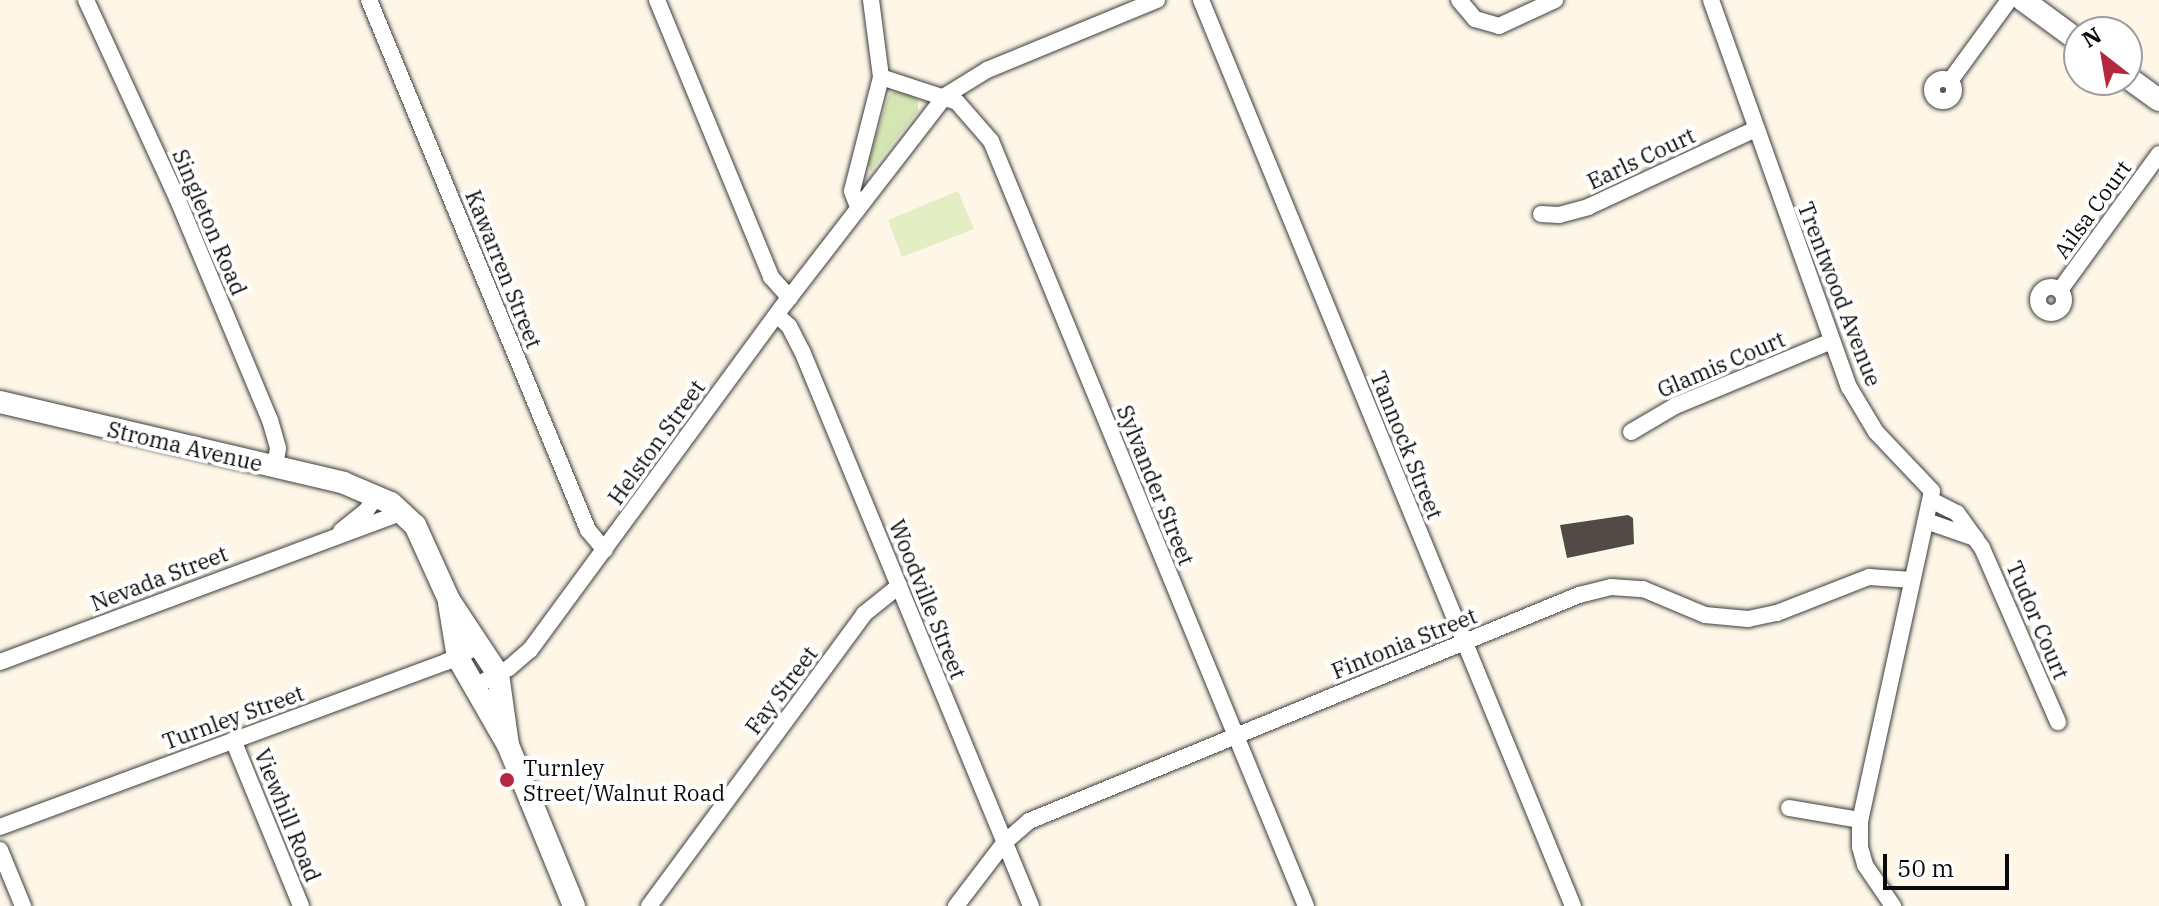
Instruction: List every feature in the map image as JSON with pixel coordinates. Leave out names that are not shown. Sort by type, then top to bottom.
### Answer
[{"type":"street","name":"Singleton Road","points":[[86,0],[177,198],[270,420],[278,448],[275,467]]},
{"type":"street","name":"Kawarren Street","points":[[369,0],[584,520],[593,538],[605,550]]},
{"type":"street","points":[[657,0],[771,277],[790,298]]},
{"type":"street","points":[[858,207],[852,191],[881,77],[871,0]]},
{"type":"street","name":"Helston Street","points":[[475,686],[498,674],[530,650],[777,315],[945,96],[971,78],[1007,61],[1157,0]]},
{"type":"street","name":"Tannock Street","points":[[1201,0],[1573,906]]},
{"type":"street","points":[[1459,0],[1475,19],[1499,26],[1555,0]]},
{"type":"street","name":"Trentwood Avenue","points":[[1711,0],[1849,387],[1865,416],[1895,454],[1929,485],[1931,500]]},
{"type":"street","points":[[1950,81],[2009,0]]},
{"type":"street","points":[[2023,0],[2063,29]]},
{"type":"street","points":[[881,77],[945,96]]},
{"type":"street","name":"Sylvander Street","points":[[945,96],[967,110],[991,141],[1306,906]]},
{"type":"street","name":"Earls Court","points":[[1541,214],[1559,215],[1588,207],[1756,129]]},
{"type":"street","name":"Ailsa Court","points":[[2060,290],[2159,154]]},
{"type":"street","name":"Woodville Street","points":[[777,315],[796,337],[1031,906]]},
{"type":"street","name":"Glamis Court","points":[[1631,432],[1675,406],[1832,341]]},
{"type":"street","name":"Stroma Avenue","points":[[0,402],[373,493],[403,512]]},
{"type":"street","name":"Nevada Street","points":[[333,536],[358,518],[373,493]]},
{"type":"street","points":[[1893,906],[1865,865],[1860,847],[1860,820],[1931,500]]},
{"type":"street","name":"Tudor Court","points":[[1931,500],[1957,513],[1975,538],[1993,572],[2058,722]]},
{"type":"street","points":[[403,512],[421,536],[449,600],[498,674],[508,745]]},
{"type":"street","name":"Nevada Street","points":[[0,662],[403,512]]},
{"type":"street","points":[[1926,521],[1975,538]]},
{"type":"street","name":"Fintonia Street","points":[[956,906],[1005,842],[1029,821],[1579,595],[1611,587],[1657,593],[1705,615],[1732,620],[1777,613],[1869,577],[1912,580]]},
{"type":"street","name":"Fay Street","points":[[649,906],[864,614],[899,586]]},
{"type":"street","points":[[449,600],[458,658],[508,745],[574,906]]},
{"type":"street","name":"Turnley Street","points":[[0,827],[458,658],[479,646]]},
{"type":"street","name":"Viewhill Road","points":[[233,740],[301,906]]},
{"type":"street","points":[[1789,808],[1860,820]]},
{"type":"street","points":[[0,850],[23,906]]},
{"type":"green space","points":[[903,91],[918,99],[918,111],[871,171],[868,164],[888,97],[892,92]]},
{"type":"green space","points":[[958,191],[974,229],[902,257],[888,220]]},
{"type":"building","points":[[1628,515],[1633,518],[1634,544],[1567,558],[1560,525]]},
{"type":"place","name":"Turnley Street/Walnut Road","points":[[507,780]]}]
